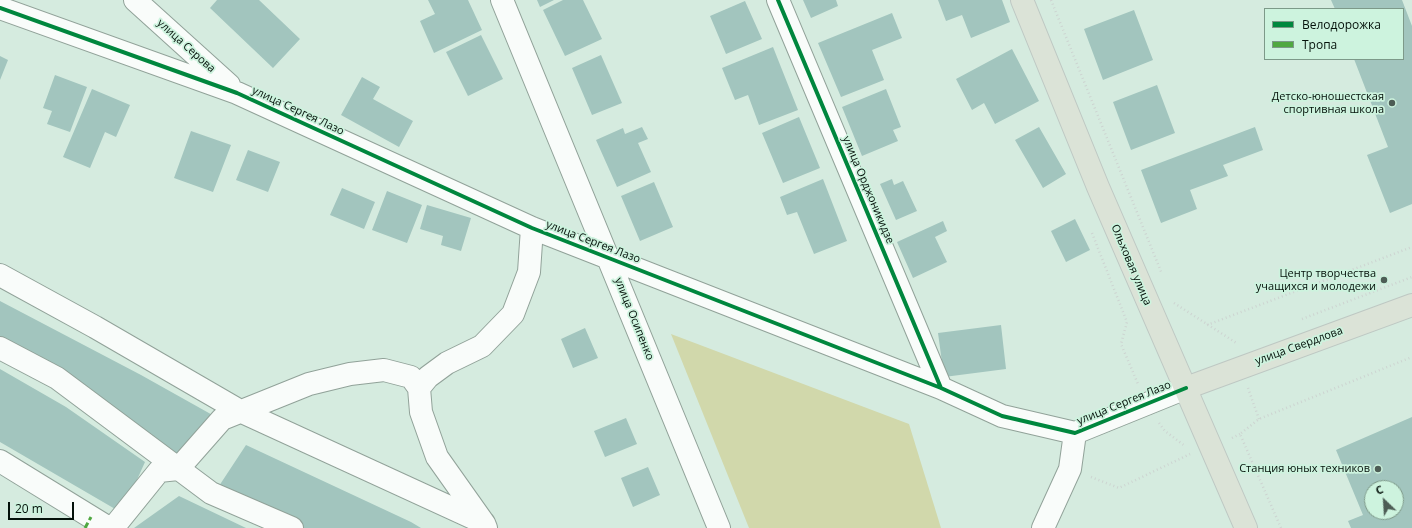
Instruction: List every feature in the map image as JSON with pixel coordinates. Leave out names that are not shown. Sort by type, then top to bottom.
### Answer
[{"type":"main road","name":"Ольховая улица","points":[[1022,0],[1101,194],[1246,528]]},
{"type":"main road","name":"улица Свердлова","points":[[1186,388],[1412,305]]},
{"type":"street","name":"улица Серова","points":[[135,0],[237,93]]},
{"type":"street","name":"улица Осипенко","points":[[502,0],[719,528]]},
{"type":"street","name":"улица Орджоникидзе","points":[[778,0],[941,388]]},
{"type":"street","name":"улица Сергея Лазо","points":[[0,8],[237,93],[532,228],[941,388],[1002,416],[1075,433],[1186,388]]},
{"type":"street","points":[[420,388],[428,377],[447,363],[482,346],[513,314],[529,272],[532,228]]},
{"type":"street","points":[[0,275],[95,327],[240,411],[485,525]]},
{"type":"street","points":[[0,348],[57,378],[211,493],[292,528]]},
{"type":"street","points":[[113,528],[159,471],[178,469],[222,419],[309,384],[350,374],[384,370],[411,377],[420,388],[421,412],[437,457],[485,525]]},
{"type":"street","points":[[1043,528],[1070,469],[1075,433]]},
{"type":"street","points":[[0,461],[109,528]]},
{"type":"path","points":[[1051,0],[1165,281]]},
{"type":"path","points":[[1070,469],[1119,488],[1194,452],[1165,431],[1146,404],[1121,344],[1127,322],[1089,227]]},
{"type":"path","points":[[1207,325],[1412,247]]},
{"type":"path","points":[[1295,322],[1412,277]]},
{"type":"path","points":[[1171,296],[1174,304],[1237,345],[1244,342]]},
{"type":"path","points":[[1212,447],[1240,434],[1259,419],[1412,357]]},
{"type":"path","points":[[1240,434],[1281,528]]},
{"type":"green space","points":[[671,334],[909,424],[941,528],[749,528]]},
{"type":"building","points":[[217,0],[259,0],[300,39],[273,68],[210,8]]},
{"type":"building","points":[[428,0],[468,0],[482,30],[434,53],[420,21],[435,14]]},
{"type":"building","points":[[537,0],[554,0],[540,7]]},
{"type":"building","points":[[563,0],[583,0],[602,39],[565,56],[543,10]]},
{"type":"building","points":[[803,0],[836,0],[838,6],[811,18]]},
{"type":"building","points":[[938,0],[1002,0],[1010,22],[971,38],[962,15],[946,21]]},
{"type":"building","name":"Детско-юношестская спортивная школа","points":[[1331,0],[1402,0],[1412,26],[1412,204],[1390,213],[1367,155],[1388,147],[1354,60],[1404,60],[1404,8],[1335,8]]},
{"type":"building","points":[[745,1],[762,39],[726,54],[710,16]]},
{"type":"building","points":[[1134,10],[1153,60],[1103,80],[1084,29]]},
{"type":"building","points":[[892,13],[902,38],[872,50],[884,80],[841,97],[818,43]]},
{"type":"building","points":[[481,35],[503,79],[468,96],[446,52]]},
{"type":"building","points":[[773,47],[798,110],[759,125],[748,95],[735,100],[722,68]]},
{"type":"building","points":[[1012,49],[1039,101],[995,124],[984,103],[972,110],[956,79]]},
{"type":"building","points":[[601,55],[622,103],[592,115],[572,68]]},
{"type":"building","points":[[0,56],[8,60],[0,80]]},
{"type":"building","points":[[55,75],[87,87],[70,132],[47,124],[52,111],[43,108]]},
{"type":"building","points":[[362,77],[380,87],[373,99],[413,121],[399,147],[341,115]]},
{"type":"building","points":[[1157,85],[1175,133],[1131,150],[1113,102]]},
{"type":"building","points":[[92,89],[130,105],[116,137],[105,132],[90,168],[63,157]]},
{"type":"building","points":[[886,89],[901,127],[893,130],[898,141],[862,156],[842,107]]},
{"type":"building","points":[[799,117],[820,168],[783,183],[762,133]]},
{"type":"building","points":[[642,127],[648,139],[638,143],[651,172],[617,187],[596,140],[623,128],[625,134]]},
{"type":"building","points":[[1039,127],[1066,174],[1043,188],[1015,140]]},
{"type":"building","points":[[1255,127],[1263,150],[1223,165],[1228,176],[1190,190],[1197,209],[1161,223],[1141,170]]},
{"type":"building","points":[[191,131],[231,145],[213,192],[174,178]]},
{"type":"building","points":[[248,150],[280,162],[268,192],[236,180]]},
{"type":"building","points":[[823,179],[847,241],[814,254],[797,212],[787,215],[780,197]]},
{"type":"building","points":[[892,179],[894,185],[903,181],[917,211],[896,220],[880,184]]},
{"type":"building","points":[[654,182],[673,227],[640,241],[621,196]]},
{"type":"building","points":[[342,188],[375,202],[364,229],[330,215]]},
{"type":"building","points":[[387,191],[422,205],[407,243],[372,230]]},
{"type":"building","points":[[427,205],[471,218],[461,251],[441,245],[443,236],[420,229]]},
{"type":"building","points":[[1075,219],[1090,250],[1066,262],[1051,231]]},
{"type":"building","points":[[943,221],[947,231],[935,237],[947,262],[913,278],[897,242]]},
{"type":"building","points":[[0,301],[141,375],[216,417],[171,463],[0,352]]},
{"type":"building","points":[[1001,325],[1006,369],[944,377],[938,333]]},
{"type":"building","points":[[585,328],[598,358],[573,368],[561,339]]},
{"type":"building","points":[[0,369],[66,407],[145,462],[122,513],[0,442]]},
{"type":"building","name":"Станция юных техников","points":[[1412,417],[1412,528],[1351,528],[1348,521],[1363,515],[1336,450]]},
{"type":"building","points":[[626,418],[637,444],[605,457],[594,431]]},
{"type":"building","points":[[246,445],[421,528],[301,528],[219,486]]},
{"type":"building","points":[[648,467],[660,495],[633,507],[621,478]]},
{"type":"building","points":[[179,496],[246,528],[134,528]]},
{"type":"marked path","points":[[85,528],[91,517]]},
{"type":"cycle path","points":[[778,0],[941,388]]},
{"type":"cycle path","points":[[0,8],[237,93],[532,228],[941,388],[1002,416],[1075,433],[1186,388]]},
{"type":"place","name":"Детско-юношестская спортивная школа","points":[[1392,103]]},
{"type":"place","name":"Центр творчества учащихся и молодежи","points":[[1384,280]]},
{"type":"place","name":"Станция юных техников","points":[[1378,469]]}]
